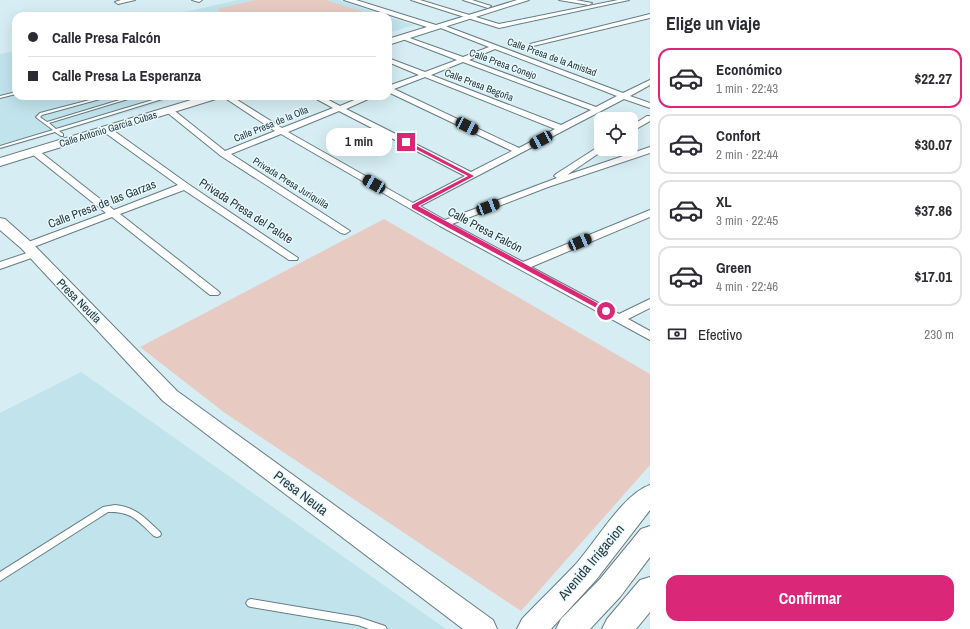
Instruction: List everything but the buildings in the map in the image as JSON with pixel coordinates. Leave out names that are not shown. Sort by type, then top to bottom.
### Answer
[{"type":"main road","name":"Avenida Irrigacion","points":[[532,629],[586,572],[636,508],[650,495]]},
{"type":"main road","points":[[571,629],[610,588],[650,537]]},
{"type":"main road","points":[[617,629],[645,597]]},
{"type":"street","points":[[118,2],[132,0]]},
{"type":"street","points":[[348,0],[389,12]]},
{"type":"street","points":[[362,0],[436,26]]},
{"type":"street","points":[[414,0],[499,26],[626,0]]},
{"type":"street","points":[[466,0],[488,6]]},
{"type":"street","points":[[465,16],[488,6],[509,0]]},
{"type":"street","points":[[392,41],[465,16],[525,0]]},
{"type":"street","points":[[562,0],[571,7],[564,12]]},
{"type":"street","points":[[562,0],[584,3],[610,3]]},
{"type":"street","points":[[392,13],[436,26]]},
{"type":"street","points":[[533,44],[650,16]]},
{"type":"street","points":[[392,36],[436,26]]},
{"type":"street","name":"Calle Presa de la Amistad","points":[[436,26],[650,106]]},
{"type":"street","name":"Calle Presa Conejo","points":[[402,38],[597,110]]},
{"type":"street","points":[[392,87],[495,47]]},
{"type":"street","name":"Calle Presa Begoña","points":[[392,62],[563,129]]},
{"type":"street","points":[[414,206],[650,82]]},
{"type":"street","points":[[392,91],[519,151]]},
{"type":"street","name":"Calle Antonio García Cubas","points":[[0,154],[58,133],[178,100]]},
{"type":"street","name":"Calle Antonio García Cubas","points":[[0,162],[202,100]]},
{"type":"street","name":"Calle Presa Falcón","points":[[232,100],[281,131],[444,224],[620,318],[650,336]]},
{"type":"street","points":[[323,100],[472,176]]},
{"type":"street","name":"Calle Presa de la Olla","points":[[224,154],[360,100]]},
{"type":"street","name":"Privada Presa Juriquilla","points":[[168,110],[224,154],[346,230]]},
{"type":"street","points":[[638,126],[650,118]]},
{"type":"street","name":"Privada Presa del Palote","points":[[107,130],[185,186],[293,258]]},
{"type":"street","points":[[444,224],[545,185],[650,150]]},
{"type":"street","points":[[35,152],[214,293]]},
{"type":"street","points":[[545,185],[594,154]]},
{"type":"street","name":"Calle Presa de las Garzas","points":[[0,266],[30,250],[185,186]]},
{"type":"street","points":[[524,266],[650,213]]},
{"type":"street","name":"Presa Neutla","points":[[0,222],[30,250],[125,347]]},
{"type":"street","points":[[620,318],[650,303]]},
{"type":"street","name":"Presa Neuta","points":[[125,347],[170,396],[484,629]]},
{"type":"lane","points":[[0,97],[12,94]]},
{"type":"lane","points":[[58,133],[38,117],[40,114],[94,100]]},
{"type":"lane","points":[[46,123],[123,100]]},
{"type":"lane","points":[[0,147],[58,133],[158,100]]},
{"type":"lane","points":[[0,577],[106,509],[120,507],[131,511],[157,534]]},
{"type":"lane","points":[[251,603],[358,621],[382,629]]},
{"type":"shaded area","points":[[238,0],[339,0],[374,12],[186,12]]},
{"type":"shaded area","points":[[255,0],[326,0],[364,12],[221,12],[217,9]]},
{"type":"shaded area","points":[[392,18],[414,25],[392,32]]},
{"type":"shaded area","points":[[12,52],[12,100],[169,100],[0,150],[0,54]]},
{"type":"shaded area","points":[[384,219],[650,374],[650,465],[521,611],[225,413],[140,347]]},
{"type":"shaded area","points":[[81,372],[446,629],[0,629],[0,413]]},
{"type":"route","points":[[406,142],[472,176],[414,206],[444,224],[606,311]]}]
